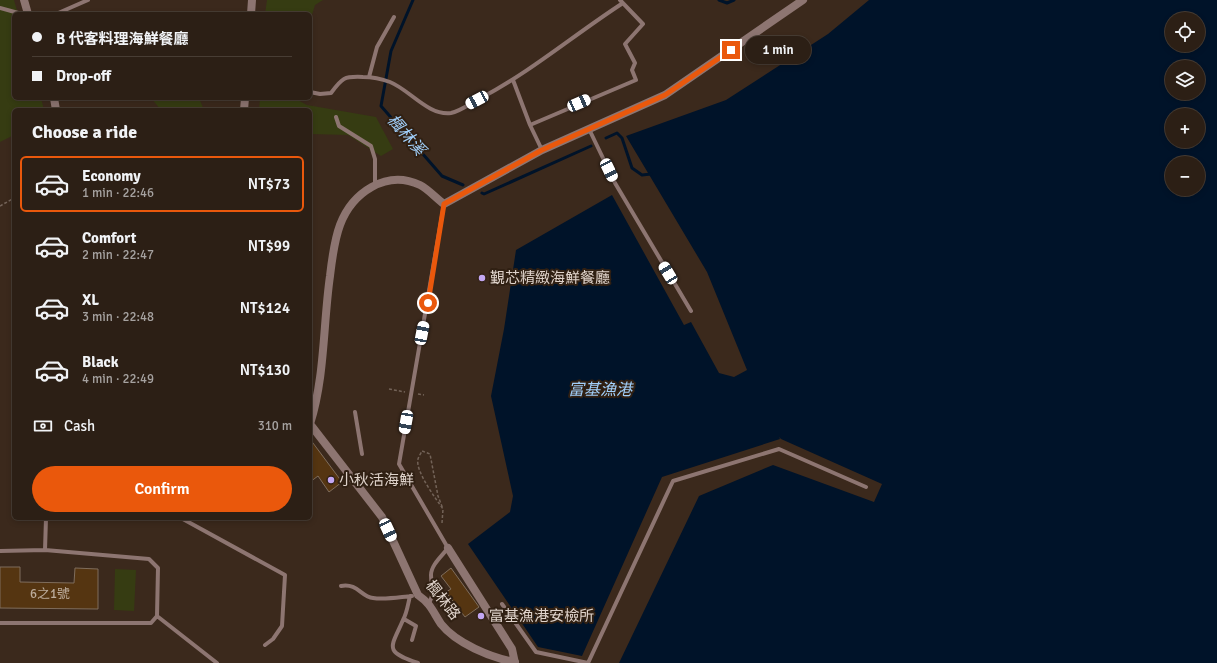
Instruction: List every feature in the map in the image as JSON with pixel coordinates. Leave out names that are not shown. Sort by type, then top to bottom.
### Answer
[{"type":"street","points":[[24,0],[27,12]]},
{"type":"street","points":[[251,12],[252,0]]},
{"type":"street","points":[[312,417],[316,403],[325,310],[334,247],[340,224],[352,204],[375,185],[392,179],[420,185],[444,204],[542,150],[665,95],[803,0]]},
{"type":"street","name":"楓林路","points":[[312,427],[382,517],[414,596],[429,603],[442,624],[461,642],[506,661],[515,663]]},
{"type":"street","points":[[448,548],[512,649],[515,663]]},
{"type":"lane","points":[[61,12],[88,0]]},
{"type":"lane","points":[[312,92],[331,94],[337,84],[348,76],[369,77],[391,83],[440,113],[453,112],[513,80],[549,56],[582,29],[621,1],[643,24],[625,44],[635,63],[632,70],[636,80],[530,125]]},
{"type":"lane","points":[[0,8],[15,12]]},
{"type":"lane","points":[[369,77],[377,47],[394,17]]},
{"type":"lane","points":[[513,80],[530,125],[542,150]]},
{"type":"lane","points":[[336,117],[339,126],[372,146],[375,159],[375,185]]},
{"type":"lane","points":[[588,129],[615,183],[691,312]]},
{"type":"lane","points":[[429,603],[434,593],[431,575],[433,567],[448,548],[399,464],[444,204]]},
{"type":"lane","points":[[354,412],[362,454]]},
{"type":"lane","points":[[502,604],[536,652],[588,663],[673,481],[779,449],[866,487]]},
{"type":"lane","points":[[46,520],[46,550]]},
{"type":"lane","points":[[185,520],[285,575],[282,626],[273,639],[265,644]]},
{"type":"lane","points":[[0,551],[46,550],[149,559],[158,568],[157,616],[151,623],[0,623]]},
{"type":"lane","points":[[342,586],[347,584],[356,587],[372,598],[414,596],[393,640],[394,650],[399,656],[418,663]]},
{"type":"lane","points":[[157,616],[217,663]]},
{"type":"lane","points":[[404,619],[416,626],[412,640]]},
{"type":"path","points":[[0,206],[12,199]]},
{"type":"path","points":[[440,534],[444,509],[438,496],[430,454],[422,450],[418,460],[420,469],[432,493],[444,509]]},
{"type":"green space","points":[[0,0],[14,0],[17,12],[12,12],[12,100],[42,100],[44,108],[12,108],[12,136],[0,142]]},
{"type":"green space","points":[[267,0],[323,0],[315,5],[312,15],[312,12],[265,12]]},
{"type":"green space","points":[[153,100],[200,100],[203,108],[159,108]]},
{"type":"green space","points":[[260,100],[298,100],[307,105],[376,117],[393,149],[381,156],[348,135],[312,134],[312,108],[259,108]]},
{"type":"green space","points":[[115,569],[136,570],[134,611],[114,610]]},
{"type":"water","name":"富基漁港","points":[[869,0],[1217,0],[1217,663],[619,663],[699,496],[773,465],[874,502],[882,484],[779,437],[780,439],[662,477],[582,656],[538,647],[468,544],[510,512],[513,496],[491,396],[504,329],[516,250],[612,195],[684,325],[691,322],[719,373],[734,377],[747,370],[707,272],[626,136],[726,100],[828,34]]},
{"type":"building","points":[[312,442],[342,482],[329,492],[318,476],[312,480]]},
{"type":"building","points":[[0,567],[20,567],[20,582],[74,583],[75,568],[98,569],[98,609],[0,608]]},
{"type":"building","points":[[451,568],[479,607],[465,617],[446,592],[451,589],[441,576]]},
{"type":"waterway","name":"楓林溪","points":[[413,0],[391,51],[381,106],[442,176],[463,185]]},
{"type":"waterway","points":[[719,0],[727,3],[734,0]]},
{"type":"waterway","name":"楓林溪","points":[[606,138],[617,133],[622,138],[632,168],[642,175],[651,174]]},
{"type":"waterway","name":"楓林溪","points":[[482,193],[484,194],[591,146]]},
{"type":"place","name":"覲芯精緻海鮮餐廳","points":[[482,278]]},
{"type":"place","name":"小秋活海鮮","points":[[331,480]]},
{"type":"place","name":"富基漁港安檢所","points":[[481,616]]},
{"type":"route","points":[[428,303],[444,204],[542,150],[665,95],[731,50]]}]
